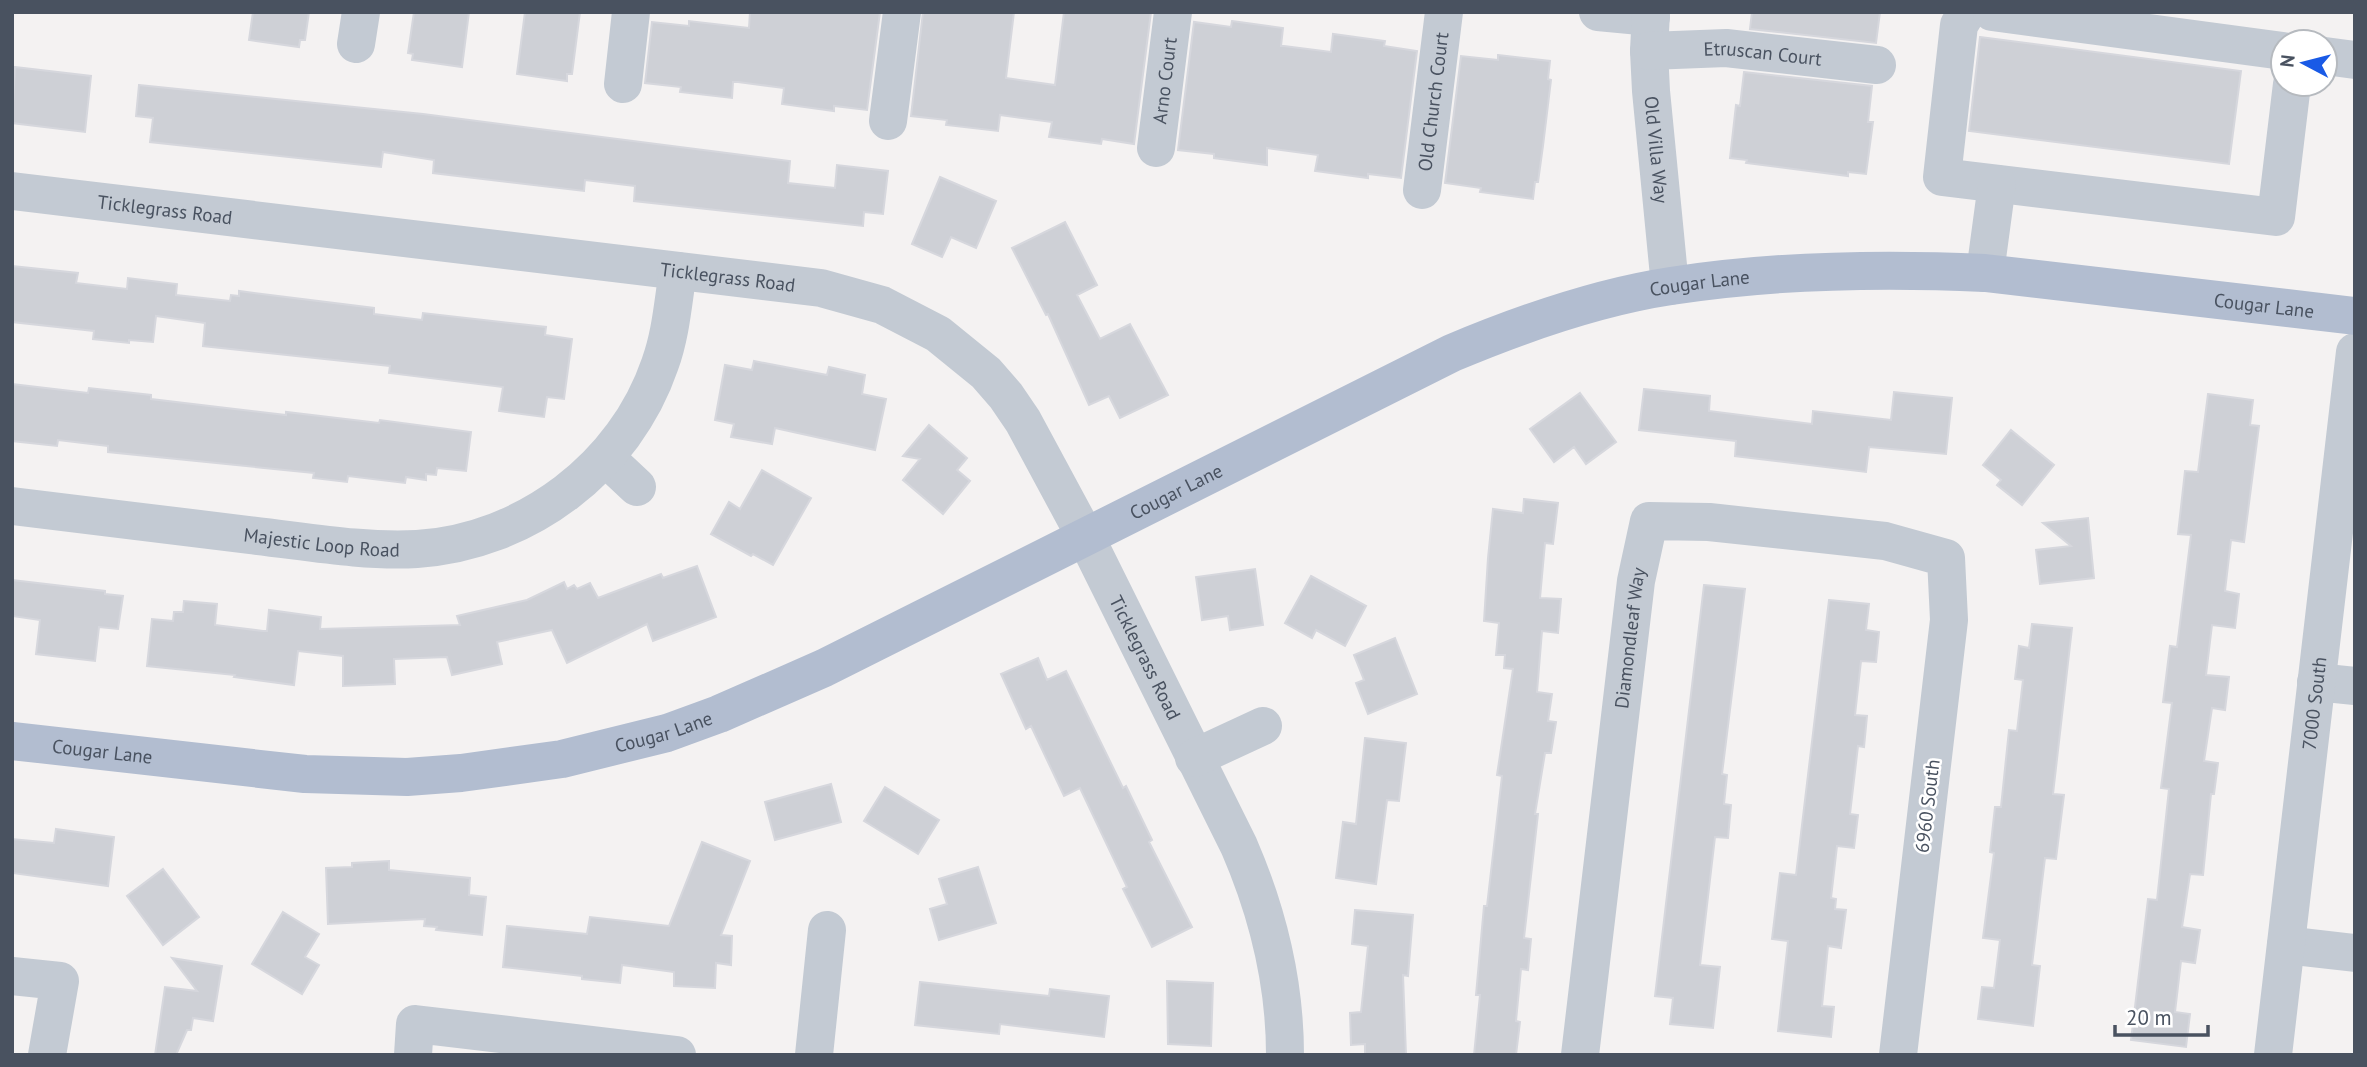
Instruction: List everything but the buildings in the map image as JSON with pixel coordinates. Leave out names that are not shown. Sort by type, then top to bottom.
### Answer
[{"type":"main road","name":"Cougar Lane","points":[[12,741],[255,769],[356,777],[407,777],[461,773],[562,759],[667,733],[777,690],[1452,353],[1552,315],[1670,286],[1838,271],[1986,273],[2355,316]]},
{"type":"street","points":[[622,84],[631,12]]},
{"type":"street","points":[[888,121],[902,12]]},
{"type":"street","name":"Arno Court","points":[[1156,148],[1173,12]]},
{"type":"street","name":"Old Church Court","points":[[1422,190],[1444,12]]},
{"type":"street","name":"Etruscan Court","points":[[1598,12],[1726,48],[1877,65]]},
{"type":"street","points":[[1967,12],[1959,25],[1942,177],[2276,217],[2290,98]]},
{"type":"street","points":[[1992,12],[2269,49]]},
{"type":"street","name":"Old Villa Way","points":[[1650,27],[1670,286]]},
{"type":"street","points":[[1986,273],[1997,184]]},
{"type":"street","name":"Ticklegrass Road","points":[[12,191],[821,288],[851,295],[911,318],[938,334],[986,373],[1023,421],[1084,536],[1239,846],[1266,918],[1282,993],[1285,1055]]},
{"type":"street","name":"Majestic Loop Road","points":[[12,506],[352,547],[418,549],[448,545],[506,527],[560,497],[606,458],[632,421],[661,362],[670,327],[678,271]]},
{"type":"street","name":"7000 South","points":[[2273,1055],[2355,352]]},
{"type":"street","points":[[606,458],[637,487]]},
{"type":"street","name":"Diamondleaf Way","points":[[1580,1055],[1636,581],[1649,522],[1709,522],[1885,541],[1946,558]]},
{"type":"street","name":"6960 South","points":[[1898,1055],[1948,620],[1946,558]]},
{"type":"street","points":[[2316,682],[2355,687]]},
{"type":"street","points":[[1194,758],[1264,726]]},
{"type":"street","points":[[814,1055],[827,930]]},
{"type":"street","points":[[2286,945],[2355,953]]},
{"type":"street","points":[[12,976],[61,981],[47,1055]]},
{"type":"street","points":[[414,1039],[677,1055]]}]
